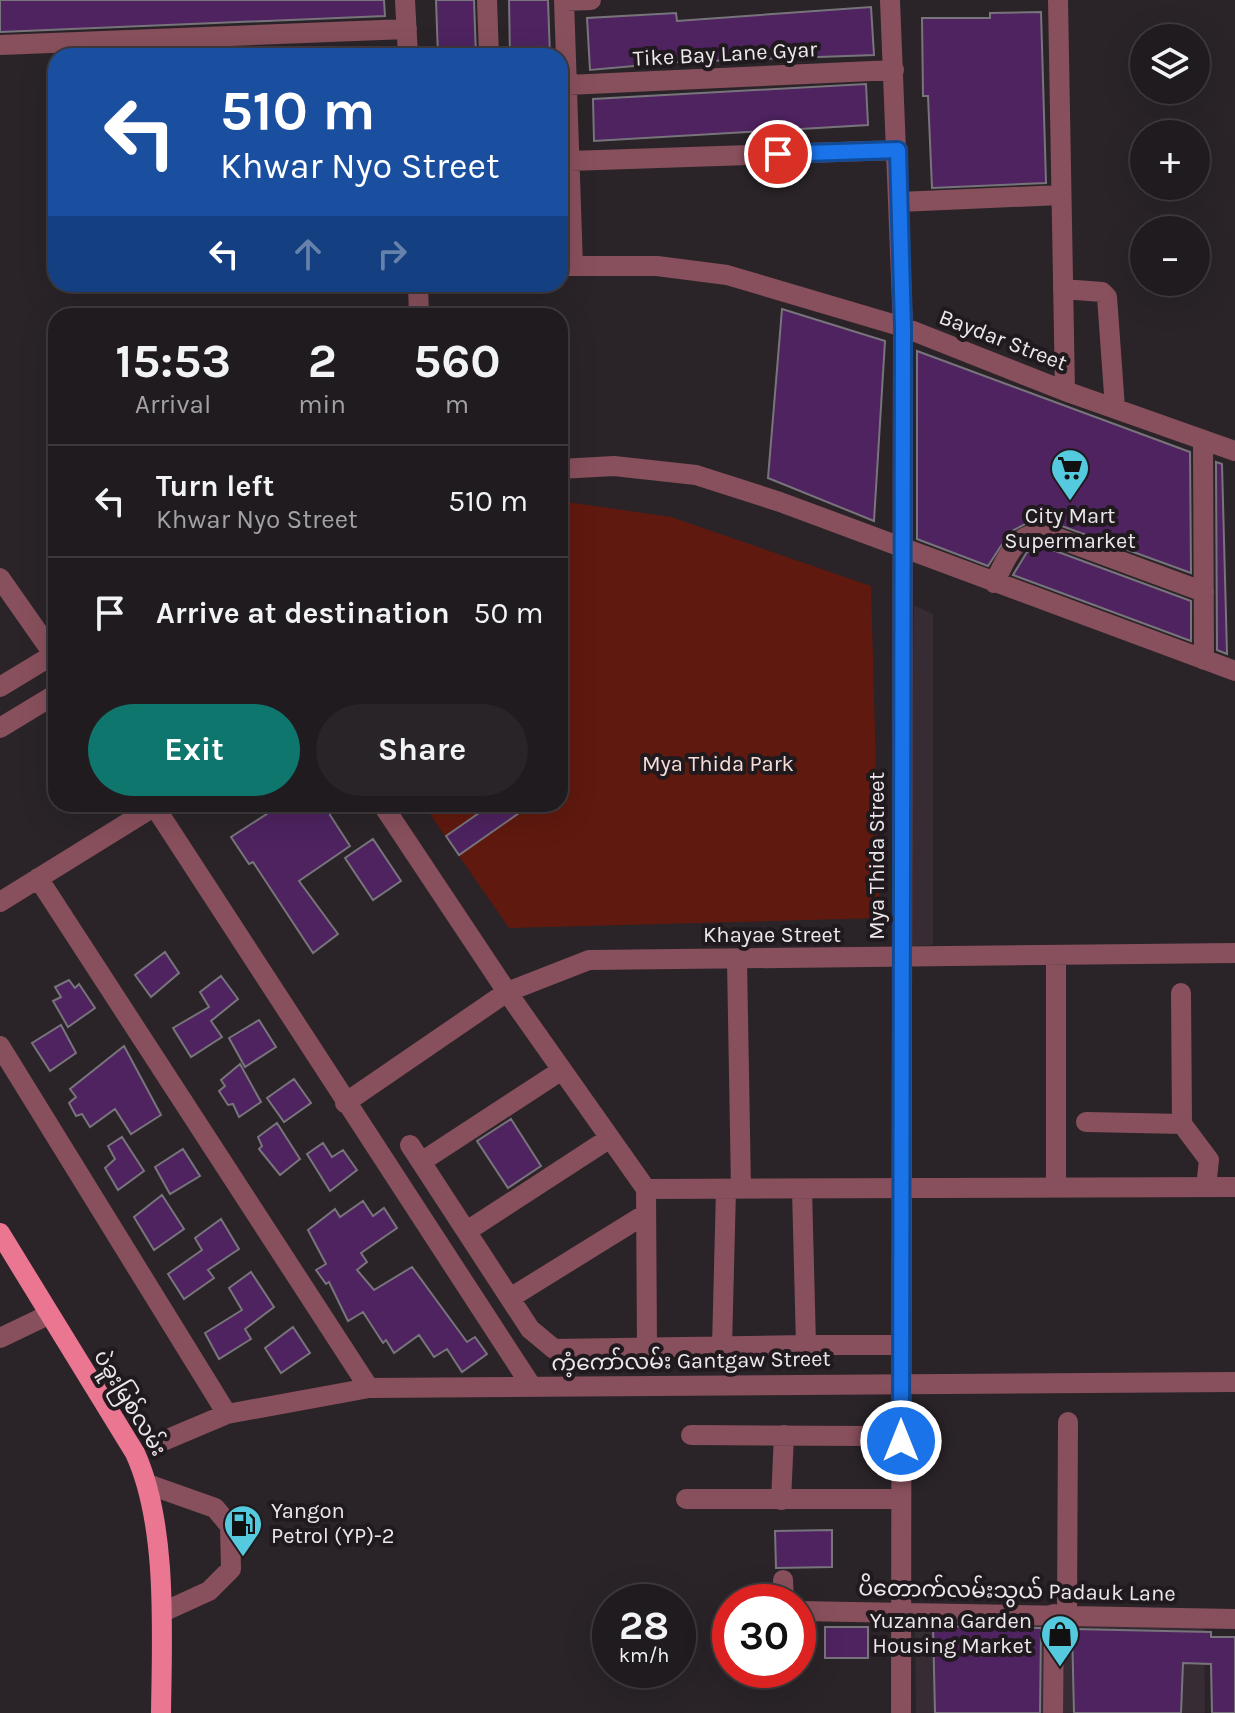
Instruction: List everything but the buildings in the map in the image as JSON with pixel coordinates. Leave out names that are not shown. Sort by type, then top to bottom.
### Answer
[{"type":"main road","name":"ပဲခူးမြစ်လမ်း","points":[[0,1233],[135,1453],[150,1485],[163,1612],[161,1713]]},
{"type":"street","points":[[405,0],[408,48]]},
{"type":"street","points":[[487,0],[489,48]]},
{"type":"street","points":[[568,48],[564,1],[591,0]]},
{"type":"street","name":"Mya Thida Street","points":[[890,0],[885,71],[898,150],[903,327],[901,1713]]},
{"type":"street","points":[[1058,0],[1065,391]]},
{"type":"street","points":[[0,45],[407,29]]},
{"type":"street","points":[[568,49],[571,85],[568,132]]},
{"type":"street","name":"Tike Bay Lane Gyar","points":[[571,85],[885,71]]},
{"type":"street","points":[[568,164],[898,150]]},
{"type":"street","points":[[899,202],[1061,195]]},
{"type":"street","name":"Baydar Street","points":[[568,266],[657,266],[727,275],[903,327],[1065,391],[1235,451]]},
{"type":"street","points":[[1063,289],[1102,292],[1107,297],[1115,408]]},
{"type":"street","points":[[1203,440],[1204,660]]},
{"type":"street","points":[[568,469],[614,466],[696,475],[780,502],[1235,671]]},
{"type":"street","points":[[994,583],[1017,540],[1028,533],[1044,533],[1204,592]]},
{"type":"street","points":[[0,578],[48,645]]},
{"type":"street","points":[[0,687],[48,659]]},
{"type":"street","points":[[0,728],[48,699]]},
{"type":"street","points":[[0,902],[143,812]]},
{"type":"street","points":[[158,812],[532,1387]]},
{"type":"street","points":[[387,812],[507,992],[646,1189],[647,1348]]},
{"type":"street","points":[[38,878],[369,1388]]},
{"type":"street","name":"Khayae Street","points":[[345,1103],[507,992],[589,960],[1235,953]]},
{"type":"street","points":[[1056,956],[1056,1187]]},
{"type":"street","points":[[722,1347],[734,1189],[737,960]]},
{"type":"street","points":[[1181,993],[1182,1124],[1209,1160],[1206,1187]]},
{"type":"street","points":[[0,1046],[227,1414]]},
{"type":"street","points":[[562,1070],[416,1153],[530,1329],[554,1349],[900,1345]]},
{"type":"street","points":[[1086,1122],[1182,1124]]},
{"type":"street","points":[[467,1231],[610,1138]]},
{"type":"street","points":[[646,1189],[1235,1187]]},
{"type":"street","points":[[802,1189],[806,1345]]},
{"type":"street","points":[[510,1298],[644,1215]]},
{"type":"street","points":[[0,1338],[48,1315]]},
{"type":"street","name":"ကံ့ကော်လမ်း Gantgaw Street","points":[[156,1444],[227,1414],[369,1388],[1235,1382]]},
{"type":"street","points":[[1053,1713],[1061,1614],[1068,1422]]},
{"type":"street","points":[[691,1435],[867,1436]]},
{"type":"street","points":[[781,1500],[784,1435]]},
{"type":"street","points":[[150,1485],[215,1508],[230,1526],[231,1569],[209,1591],[163,1612]]},
{"type":"street","points":[[686,1499],[900,1499]]},
{"type":"street","points":[[783,1580],[783,1584]]},
{"type":"street","name":"ပိတောက်လမ်းသွယ် Padauk Lane","points":[[816,1612],[1235,1619]]},
{"type":"shaded area","points":[[914,605],[933,614],[933,945],[910,946]]},
{"type":"shaded area","name":"Yuzanna Garden Housing Market","points":[[915,1622],[1204,1623],[1205,1713],[916,1713]]},
{"type":"green space","name":"Mya Thida Park","points":[[568,502],[671,517],[871,586],[880,918],[509,928],[429,812],[568,812]]},
{"type":"place","name":"City Mart Supermarket","points":[[1070,502]]},
{"type":"place","name":"Yangon Petrol (YP)-2","points":[[243,1558]]},
{"type":"place","name":"Yuzanna Garden Housing Market","points":[[1060,1668]]},
{"type":"route","points":[[778,154],[898,150],[903,327],[901,1441]]}]
